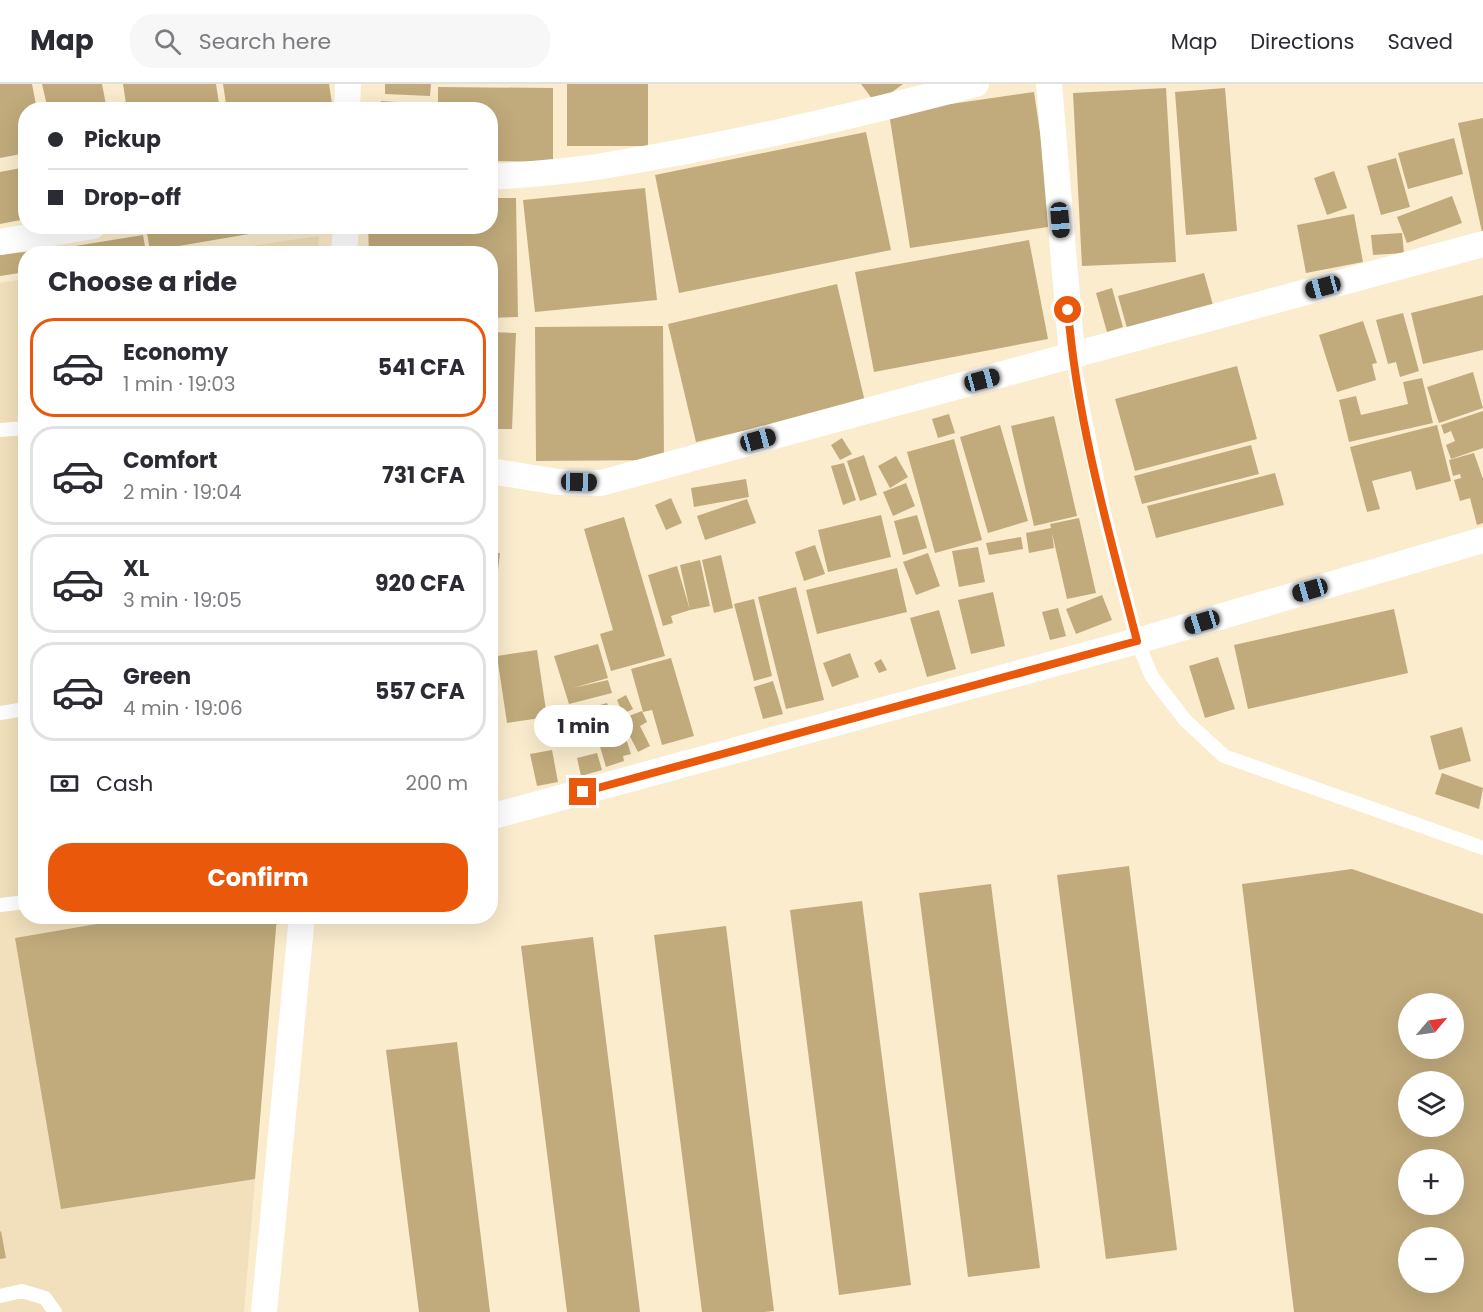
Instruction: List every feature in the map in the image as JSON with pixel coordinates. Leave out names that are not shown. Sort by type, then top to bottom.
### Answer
[{"type":"street","points":[[347,102],[348,84]]},
{"type":"street","points":[[498,176],[606,166],[700,148],[850,118],[976,84]]},
{"type":"street","points":[[1049,84],[1072,356]]},
{"type":"street","points":[[0,242],[46,234]]},
{"type":"street","points":[[498,472],[558,482],[601,483],[1483,244]]},
{"type":"street","points":[[498,815],[1137,641],[1483,540]]},
{"type":"street","points":[[264,1312],[301,924]]},
{"type":"lane","points":[[1072,356],[1104,513],[1137,641],[1152,677],[1185,720],[1224,756],[1483,848]]},
{"type":"lane","points":[[0,430],[18,429]]},
{"type":"lane","points":[[0,713],[18,710]]},
{"type":"lane","points":[[0,905],[18,903]]},
{"type":"lane","points":[[0,1296],[22,1291],[45,1298],[55,1312]]},
{"type":"shaded area","points":[[319,236],[318,246],[250,246]]},
{"type":"shaded area","points":[[18,280],[18,924],[276,924],[244,1312],[0,1312],[0,283]]},
{"type":"building","points":[[0,84],[32,84],[35,102],[18,102],[18,155],[0,158]]},
{"type":"building","points":[[42,84],[102,84],[105,102],[46,102]]},
{"type":"building","points":[[123,84],[216,84],[219,102],[126,102]]},
{"type":"building","points":[[223,84],[329,84],[332,102],[226,102]]},
{"type":"building","points":[[385,84],[431,84],[430,96],[385,94]]},
{"type":"building","points":[[567,84],[648,84],[648,146],[567,146]]},
{"type":"building","points":[[861,84],[903,84],[876,104]]},
{"type":"building","points":[[438,87],[553,88],[553,162],[498,161],[498,102],[438,102]]},
{"type":"building","points":[[1166,88],[1176,262],[1082,266],[1073,93]]},
{"type":"building","points":[[1225,88],[1237,231],[1186,235],[1175,92]]},
{"type":"building","points":[[1034,92],[1054,226],[910,248],[889,113]]},
{"type":"building","points":[[1483,118],[1483,232],[1482,232],[1458,123]]},
{"type":"building","points":[[866,132],[891,250],[679,293],[655,175]]},
{"type":"building","points":[[1454,138],[1463,174],[1408,189],[1398,153]]},
{"type":"building","points":[[1396,158],[1410,207],[1381,215],[1367,166]]},
{"type":"building","points":[[18,169],[18,221],[0,224],[0,172]]},
{"type":"building","points":[[1334,171],[1347,208],[1327,215],[1314,178]]},
{"type":"building","points":[[645,188],[657,300],[535,312],[523,200]]},
{"type":"building","points":[[1452,196],[1462,223],[1407,243],[1397,217]]},
{"type":"building","points":[[498,198],[516,198],[518,317],[498,318],[498,246],[369,246],[368,234],[498,234]]},
{"type":"building","points":[[1354,214],[1363,262],[1306,273],[1297,225]]},
{"type":"building","points":[[1402,233],[1404,253],[1373,255],[1371,235]]},
{"type":"building","points":[[147,234],[248,234],[179,246],[149,246]]},
{"type":"building","points":[[143,235],[145,246],[75,246]]},
{"type":"building","points":[[1029,240],[1048,339],[874,372],[855,272]]},
{"type":"building","points":[[18,253],[18,273],[0,276],[0,255]]},
{"type":"building","points":[[1204,273],[1213,305],[1127,328],[1118,296]]},
{"type":"building","points":[[837,284],[865,402],[696,442],[668,324]]},
{"type":"building","points":[[1112,288],[1123,327],[1107,332],[1096,293]]},
{"type":"building","points":[[1483,295],[1483,350],[1423,364],[1411,313]]},
{"type":"building","points":[[1403,313],[1419,371],[1400,377],[1396,362],[1388,364],[1376,320]]},
{"type":"building","points":[[1363,321],[1377,363],[1372,364],[1376,380],[1337,392],[1319,335]]},
{"type":"building","points":[[663,326],[664,460],[536,461],[535,327]]},
{"type":"building","points":[[498,332],[516,333],[512,429],[498,429]]},
{"type":"building","points":[[1237,366],[1257,439],[1135,471],[1115,399]]},
{"type":"building","points":[[1473,372],[1483,408],[1439,423],[1427,387]]},
{"type":"building","points":[[1422,378],[1433,423],[1349,442],[1339,400],[1356,396],[1361,415],[1408,404],[1403,382]]},
{"type":"building","points":[[1483,411],[1483,448],[1451,459],[1446,445],[1455,441],[1451,431],[1444,434],[1441,425]]},
{"type":"building","points":[[949,414],[955,433],[938,438],[932,419]]},
{"type":"building","points":[[1054,416],[1077,516],[1034,526],[1011,426]]},
{"type":"building","points":[[1000,425],[1028,521],[988,533],[960,437]]},
{"type":"building","points":[[1437,425],[1451,481],[1416,490],[1411,471],[1372,481],[1380,509],[1367,512],[1350,447]]},
{"type":"building","points":[[842,438],[852,454],[840,460],[831,445]]},
{"type":"building","points":[[954,439],[982,540],[935,553],[907,452]]},
{"type":"building","points":[[1251,445],[1259,474],[1142,504],[1134,476]]},
{"type":"building","points":[[1474,453],[1483,479],[1483,523],[1477,525],[1470,498],[1460,501],[1454,480],[1461,478],[1460,474],[1453,476],[1449,460]]},
{"type":"building","points":[[864,455],[877,495],[860,501],[847,461]]},
{"type":"building","points":[[896,456],[908,477],[890,488],[878,466]]},
{"type":"building","points":[[844,463],[856,500],[843,505],[831,466]]},
{"type":"building","points":[[1275,473],[1284,505],[1156,538],[1147,506]]},
{"type":"building","points":[[746,479],[749,497],[694,507],[691,488]]},
{"type":"building","points":[[906,483],[915,506],[893,516],[883,492]]},
{"type":"building","points":[[671,498],[682,523],[666,530],[655,505]]},
{"type":"building","points":[[747,499],[756,523],[705,540],[697,516]]},
{"type":"building","points":[[881,515],[891,557],[828,572],[818,530]]},
{"type":"building","points":[[917,515],[927,548],[903,555],[894,521]]},
{"type":"building","points":[[624,517],[665,656],[611,671],[600,634],[613,630],[584,529]]},
{"type":"building","points":[[1079,518],[1096,593],[1067,599],[1052,533],[1054,548],[1029,553],[1026,533],[1051,528],[1050,524]]},
{"type":"building","points":[[1021,537],[1023,549],[989,555],[986,543]]},
{"type":"building","points":[[815,545],[825,574],[804,581],[795,552]]},
{"type":"building","points":[[978,547],[985,582],[959,587],[952,551]]},
{"type":"building","points":[[928,553],[940,586],[916,595],[903,562]]},
{"type":"building","points":[[721,555],[733,608],[714,613],[702,560]]},
{"type":"building","points":[[700,560],[710,606],[690,610],[680,565]]},
{"type":"building","points":[[677,566],[690,610],[671,616],[673,623],[663,626],[648,575]]},
{"type":"building","points":[[897,568],[907,612],[817,634],[806,590]]},
{"type":"building","points":[[796,587],[824,700],[786,709],[758,597]]},
{"type":"building","points":[[993,592],[1005,646],[971,654],[958,600]]},
{"type":"building","points":[[1102,595],[1112,620],[1076,634],[1066,609]]},
{"type":"building","points":[[754,599],[772,676],[754,681],[734,604]]},
{"type":"building","points":[[1058,608],[1066,636],[1050,640],[1042,612]]},
{"type":"building","points":[[1394,609],[1408,673],[1248,709],[1234,645]]},
{"type":"building","points":[[939,610],[956,669],[927,677],[910,618]]},
{"type":"building","points":[[598,644],[608,678],[573,688],[608,680],[612,693],[569,704],[554,656]]},
{"type":"building","points":[[537,650],[547,717],[507,723],[498,656]]},
{"type":"building","points":[[850,653],[859,677],[832,687],[823,663]]},
{"type":"building","points":[[1218,657],[1235,709],[1205,718],[1189,666]]},
{"type":"building","points":[[671,658],[694,736],[662,745],[652,710],[643,712],[631,669]]},
{"type":"building","points":[[881,659],[887,670],[879,673],[874,663]]},
{"type":"building","points":[[773,681],[783,714],[763,719],[754,687]]},
{"type":"building","points":[[626,695],[633,709],[623,714],[617,700]]},
{"type":"building","points":[[607,703],[614,724],[594,730],[587,709]]},
{"type":"building","points":[[642,711],[647,722],[640,726],[650,746],[638,752],[621,719]]},
{"type":"building","points":[[1462,727],[1471,761],[1439,770],[1430,736]]},
{"type":"building","points":[[614,728],[615,732],[623,729],[631,754],[623,756],[624,761],[606,767],[596,733]]},
{"type":"building","points":[[552,750],[558,782],[537,786],[530,754]]},
{"type":"building","points":[[597,753],[602,770],[581,776],[577,758]]},
{"type":"building","points":[[1442,773],[1483,788],[1479,809],[1435,794]]},
{"type":"building","points":[[1129,866],[1177,1250],[1106,1259],[1057,875]]},
{"type":"building","points":[[1352,869],[1483,914],[1483,1312],[1294,1312],[1242,884]]},
{"type":"building","points":[[991,884],[1040,1268],[968,1277],[919,893]]},
{"type":"building","points":[[862,901],[911,1285],[839,1295],[790,910]]},
{"type":"building","points":[[96,924],[276,924],[255,1179],[61,1209],[15,938]]},
{"type":"building","points":[[726,926],[774,1311],[702,1312],[654,935]]},
{"type":"building","points":[[593,937],[640,1312],[567,1312],[521,946]]},
{"type":"building","points":[[457,1042],[490,1312],[419,1312],[386,1050]]},
{"type":"building","points":[[0,1232],[6,1258],[0,1259]]},
{"type":"route","points":[[583,792],[1137,641],[1104,513],[1072,356],[1068,310]]}]
